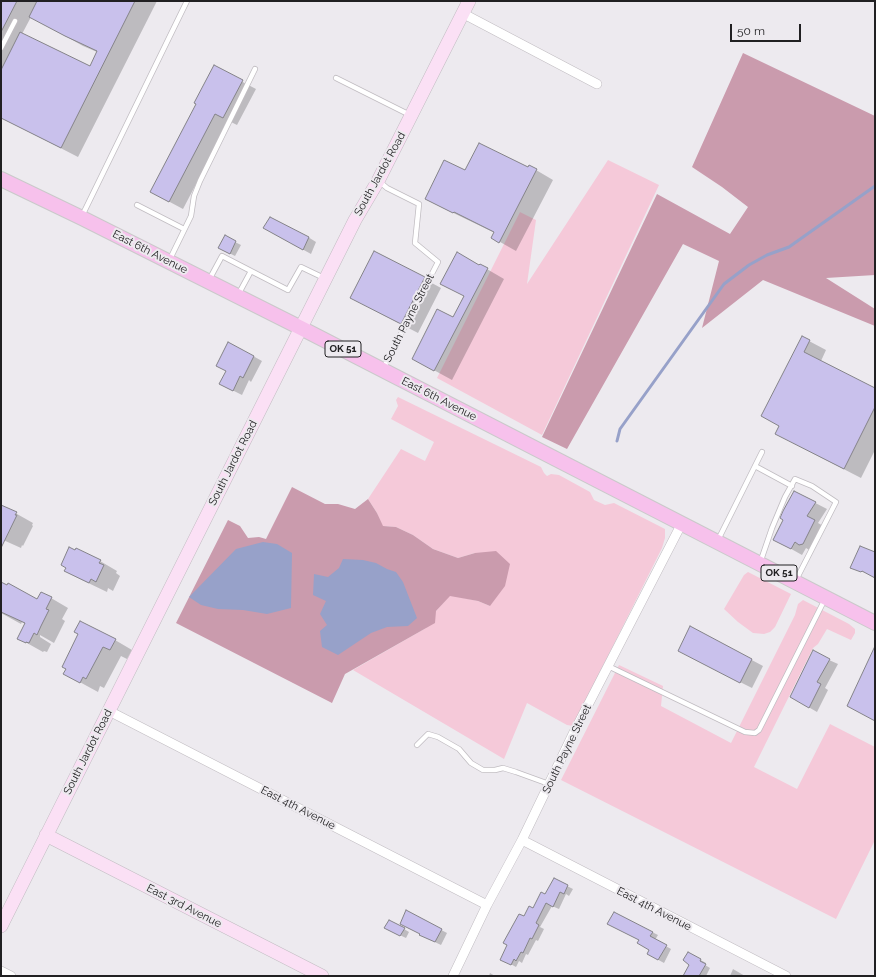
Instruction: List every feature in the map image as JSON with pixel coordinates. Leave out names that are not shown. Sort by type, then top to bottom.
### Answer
[{"type":"main road","name":"East 6th Avenue","points":[[1,179],[301,328],[875,623]]},
{"type":"street","name":"South Jardot Road","points":[[1,926],[355,220],[378,181],[469,1]]},
{"type":"street","points":[[462,14],[597,84]]},
{"type":"street","name":"South Payne Street","points":[[453,976],[487,905],[522,840],[608,666],[682,523]]},
{"type":"street","name":"East 4th Avenue","points":[[109,711],[487,905]]},
{"type":"street","name":"East 3rd Avenue","points":[[46,835],[322,976]]},
{"type":"street","name":"East 4th Avenue","points":[[522,840],[772,973],[786,976]]},
{"type":"street","points":[[1,970],[11,976]]},
{"type":"lane","points":[[82,218],[188,1]]},
{"type":"lane","points":[[1,48],[15,21]]},
{"type":"lane","points":[[169,262],[191,216],[194,196],[200,182],[254,69]]},
{"type":"lane","points":[[336,78],[411,116]]},
{"type":"lane","name":"South Payne Street","points":[[378,181],[387,188],[419,204],[415,243],[438,262],[383,370]]},
{"type":"lane","points":[[138,205],[184,229]]},
{"type":"lane","points":[[208,282],[222,256],[288,290],[301,267],[326,278]]},
{"type":"lane","points":[[238,296],[251,271]]},
{"type":"lane","points":[[717,541],[762,452]]},
{"type":"lane","points":[[755,466],[792,486]]},
{"type":"lane","points":[[760,564],[772,528],[785,497],[795,479],[812,486],[836,502],[796,582]]},
{"type":"lane","points":[[608,666],[745,732],[755,733],[759,730],[826,597]]},
{"type":"lane","points":[[417,745],[428,734],[438,737],[459,749],[471,763],[483,770],[503,768],[549,784]]},
{"type":"shaded area","points":[[743,53],[875,116],[875,275],[826,278],[875,309],[875,326],[763,280],[702,328],[719,261],[683,244],[567,449],[542,437],[657,194],[730,234],[748,207],[692,167]]},
{"type":"shaded area","points":[[608,160],[659,185],[542,435],[437,378],[520,212],[536,220],[527,284]]},
{"type":"shaded area","points":[[398,397],[541,467],[547,476],[551,474],[559,475],[590,492],[594,500],[605,505],[614,503],[665,529],[665,538],[662,548],[573,726],[567,725],[527,703],[504,759],[353,670],[426,628],[436,611],[450,595],[478,601],[490,606],[475,553],[458,558],[433,549],[413,535],[396,527],[382,526],[377,513],[368,499],[401,449],[425,461],[434,442],[391,419],[398,406],[396,400]]},
{"type":"shaded area","points":[[292,487],[325,504],[338,504],[355,509],[368,499],[383,526],[396,527],[413,535],[433,549],[458,558],[475,553],[496,551],[510,564],[505,586],[490,606],[478,601],[450,596],[436,611],[435,623],[345,674],[332,703],[176,623],[228,520],[240,526],[248,538],[259,537],[266,539]]},
{"type":"shaded area","points":[[748,572],[791,594],[775,627],[770,632],[764,634],[753,633],[724,609],[744,575]]},
{"type":"shaded area","points":[[803,600],[849,624],[855,629],[855,633],[851,640],[827,629],[818,644],[813,648],[754,767],[797,789],[830,724],[875,747],[875,840],[836,919],[561,780],[619,665],[663,686],[661,706],[731,743],[795,615],[798,604]]},
{"type":"water","points":[[263,542],[277,544],[292,553],[291,608],[267,614],[243,610],[218,609],[201,605],[189,597],[236,549]]},
{"type":"water","points":[[343,559],[363,560],[376,563],[396,572],[403,582],[417,618],[408,626],[387,627],[371,633],[338,655],[322,647],[320,631],[327,625],[320,614],[326,601],[313,595],[314,574],[328,577],[339,568]]},
{"type":"building","points":[[1,1],[17,1],[1,32]]},
{"type":"building","points":[[37,1],[135,1],[61,148],[1,118],[1,70],[20,32],[90,66],[97,51],[29,17]]},
{"type":"building","points":[[214,65],[243,80],[223,118],[215,114],[169,202],[150,192],[196,104],[194,103]]},
{"type":"building","points":[[479,143],[528,167],[529,165],[537,169],[499,243],[491,238],[494,232],[425,199],[444,160],[465,170]]},
{"type":"building","points":[[270,217],[309,237],[303,250],[263,228]]},
{"type":"building","points":[[225,235],[236,241],[230,254],[218,248]]},
{"type":"building","points":[[374,251],[425,277],[401,324],[350,298]]},
{"type":"building","points":[[457,252],[479,265],[480,264],[488,268],[434,371],[412,359],[437,309],[453,317],[464,296],[440,284]]},
{"type":"building","points":[[802,336],[810,340],[804,352],[875,388],[875,407],[844,469],[775,434],[779,426],[761,416]]},
{"type":"building","points":[[228,342],[254,356],[243,378],[240,376],[233,391],[219,384],[226,371],[216,366]]},
{"type":"building","points":[[794,491],[816,502],[807,516],[815,520],[803,544],[799,545],[795,542],[791,549],[773,540],[783,520],[780,518],[783,511]]},
{"type":"building","points":[[1,505],[17,512],[15,515],[17,515],[1,548]]},
{"type":"building","points":[[860,546],[875,552],[875,578],[862,571],[861,572],[850,568]]},
{"type":"building","points":[[69,547],[75,550],[76,548],[101,560],[99,563],[104,565],[96,582],[91,579],[89,583],[64,571],[66,568],[61,565]]},
{"type":"building","points":[[1,582],[7,585],[8,583],[37,599],[41,592],[52,597],[46,609],[49,610],[37,635],[34,633],[29,643],[17,639],[25,623],[1,612]]},
{"type":"building","points":[[80,621],[116,639],[110,650],[103,647],[86,679],[83,677],[80,683],[63,674],[66,669],[62,667],[78,634],[74,632]]},
{"type":"building","points":[[690,626],[752,659],[740,683],[678,651]]},
{"type":"building","points":[[875,646],[875,721],[847,706]]},
{"type":"building","points":[[813,650],[830,659],[817,682],[821,684],[809,708],[790,697]]},
{"type":"building","points":[[554,878],[568,885],[564,894],[560,892],[553,907],[546,903],[536,923],[539,925],[532,939],[530,938],[523,953],[521,952],[516,961],[514,959],[511,965],[500,960],[507,945],[503,943],[519,914],[524,916],[529,906],[533,908],[541,892],[545,894]]},
{"type":"building","points":[[406,910],[442,929],[435,942],[400,924]]},
{"type":"building","points":[[614,912],[653,932],[650,936],[667,945],[658,960],[647,954],[649,950],[637,943],[639,940],[607,924]]},
{"type":"building","points":[[389,920],[405,928],[400,936],[384,928]]},
{"type":"building","points":[[688,952],[701,959],[700,961],[706,964],[699,976],[683,976],[689,965],[683,960]]},
{"type":"waterway","points":[[617,441],[620,429],[724,284],[749,265],[767,255],[789,247],[875,186]]}]
